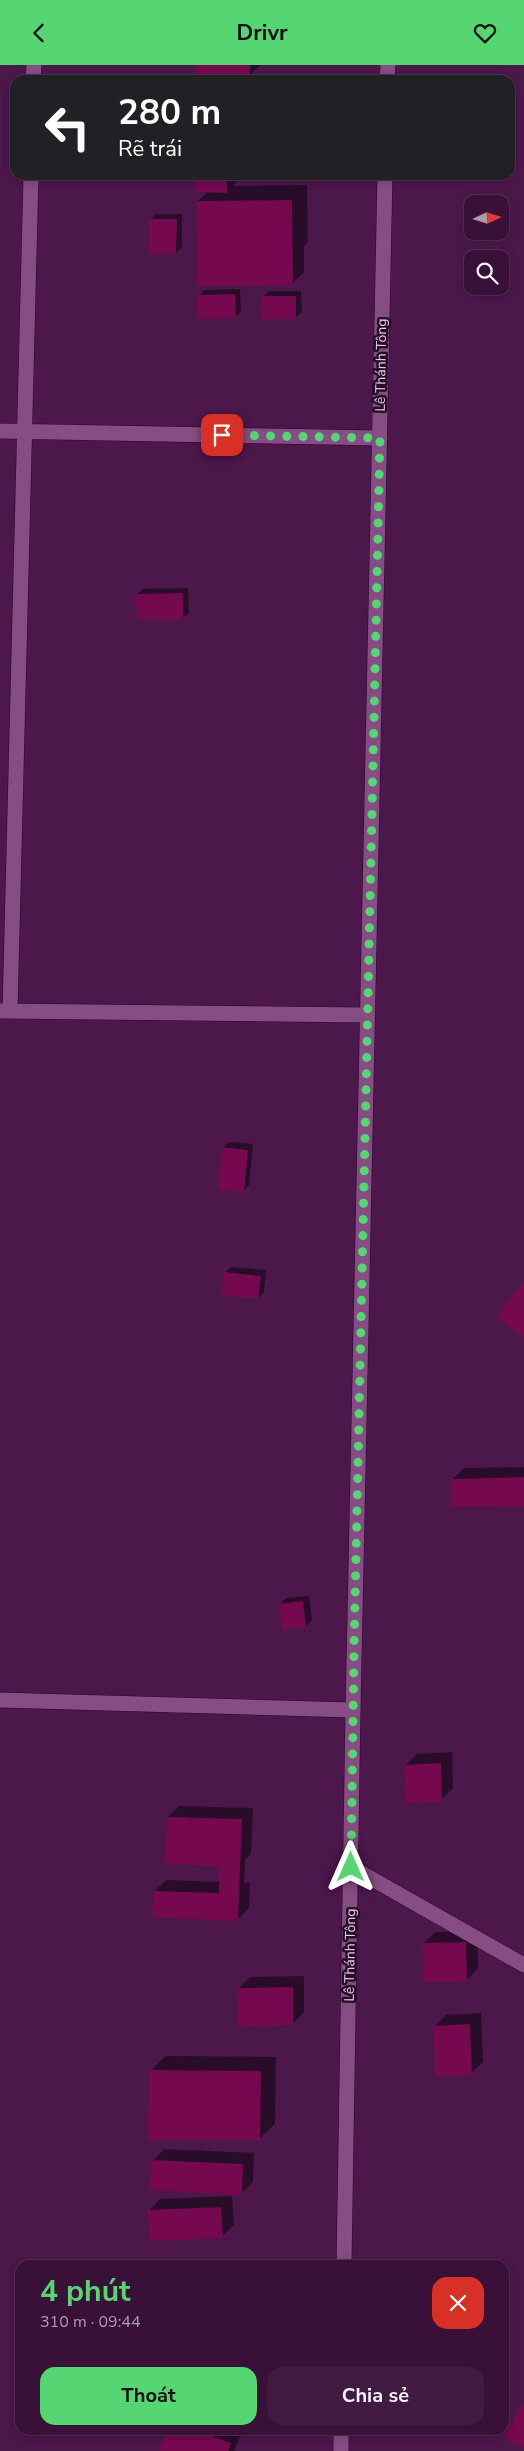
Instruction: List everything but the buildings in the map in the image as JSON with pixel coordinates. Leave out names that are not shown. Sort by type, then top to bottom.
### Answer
[{"type":"street","points":[[31,180],[5,1011],[367,1015]]},
{"type":"street","name":"Lê Thánh Tông","points":[[344,2260],[353,1710],[385,180]]},
{"type":"street","points":[[0,431],[380,438]]},
{"type":"street","points":[[0,1700],[353,1710]]},
{"type":"street","points":[[351,1867],[524,1965]]},
{"type":"street","points":[[341,2451],[342,2435]]},
{"type":"route","points":[[222,435],[380,438],[352,1729],[351,1867]]}]
